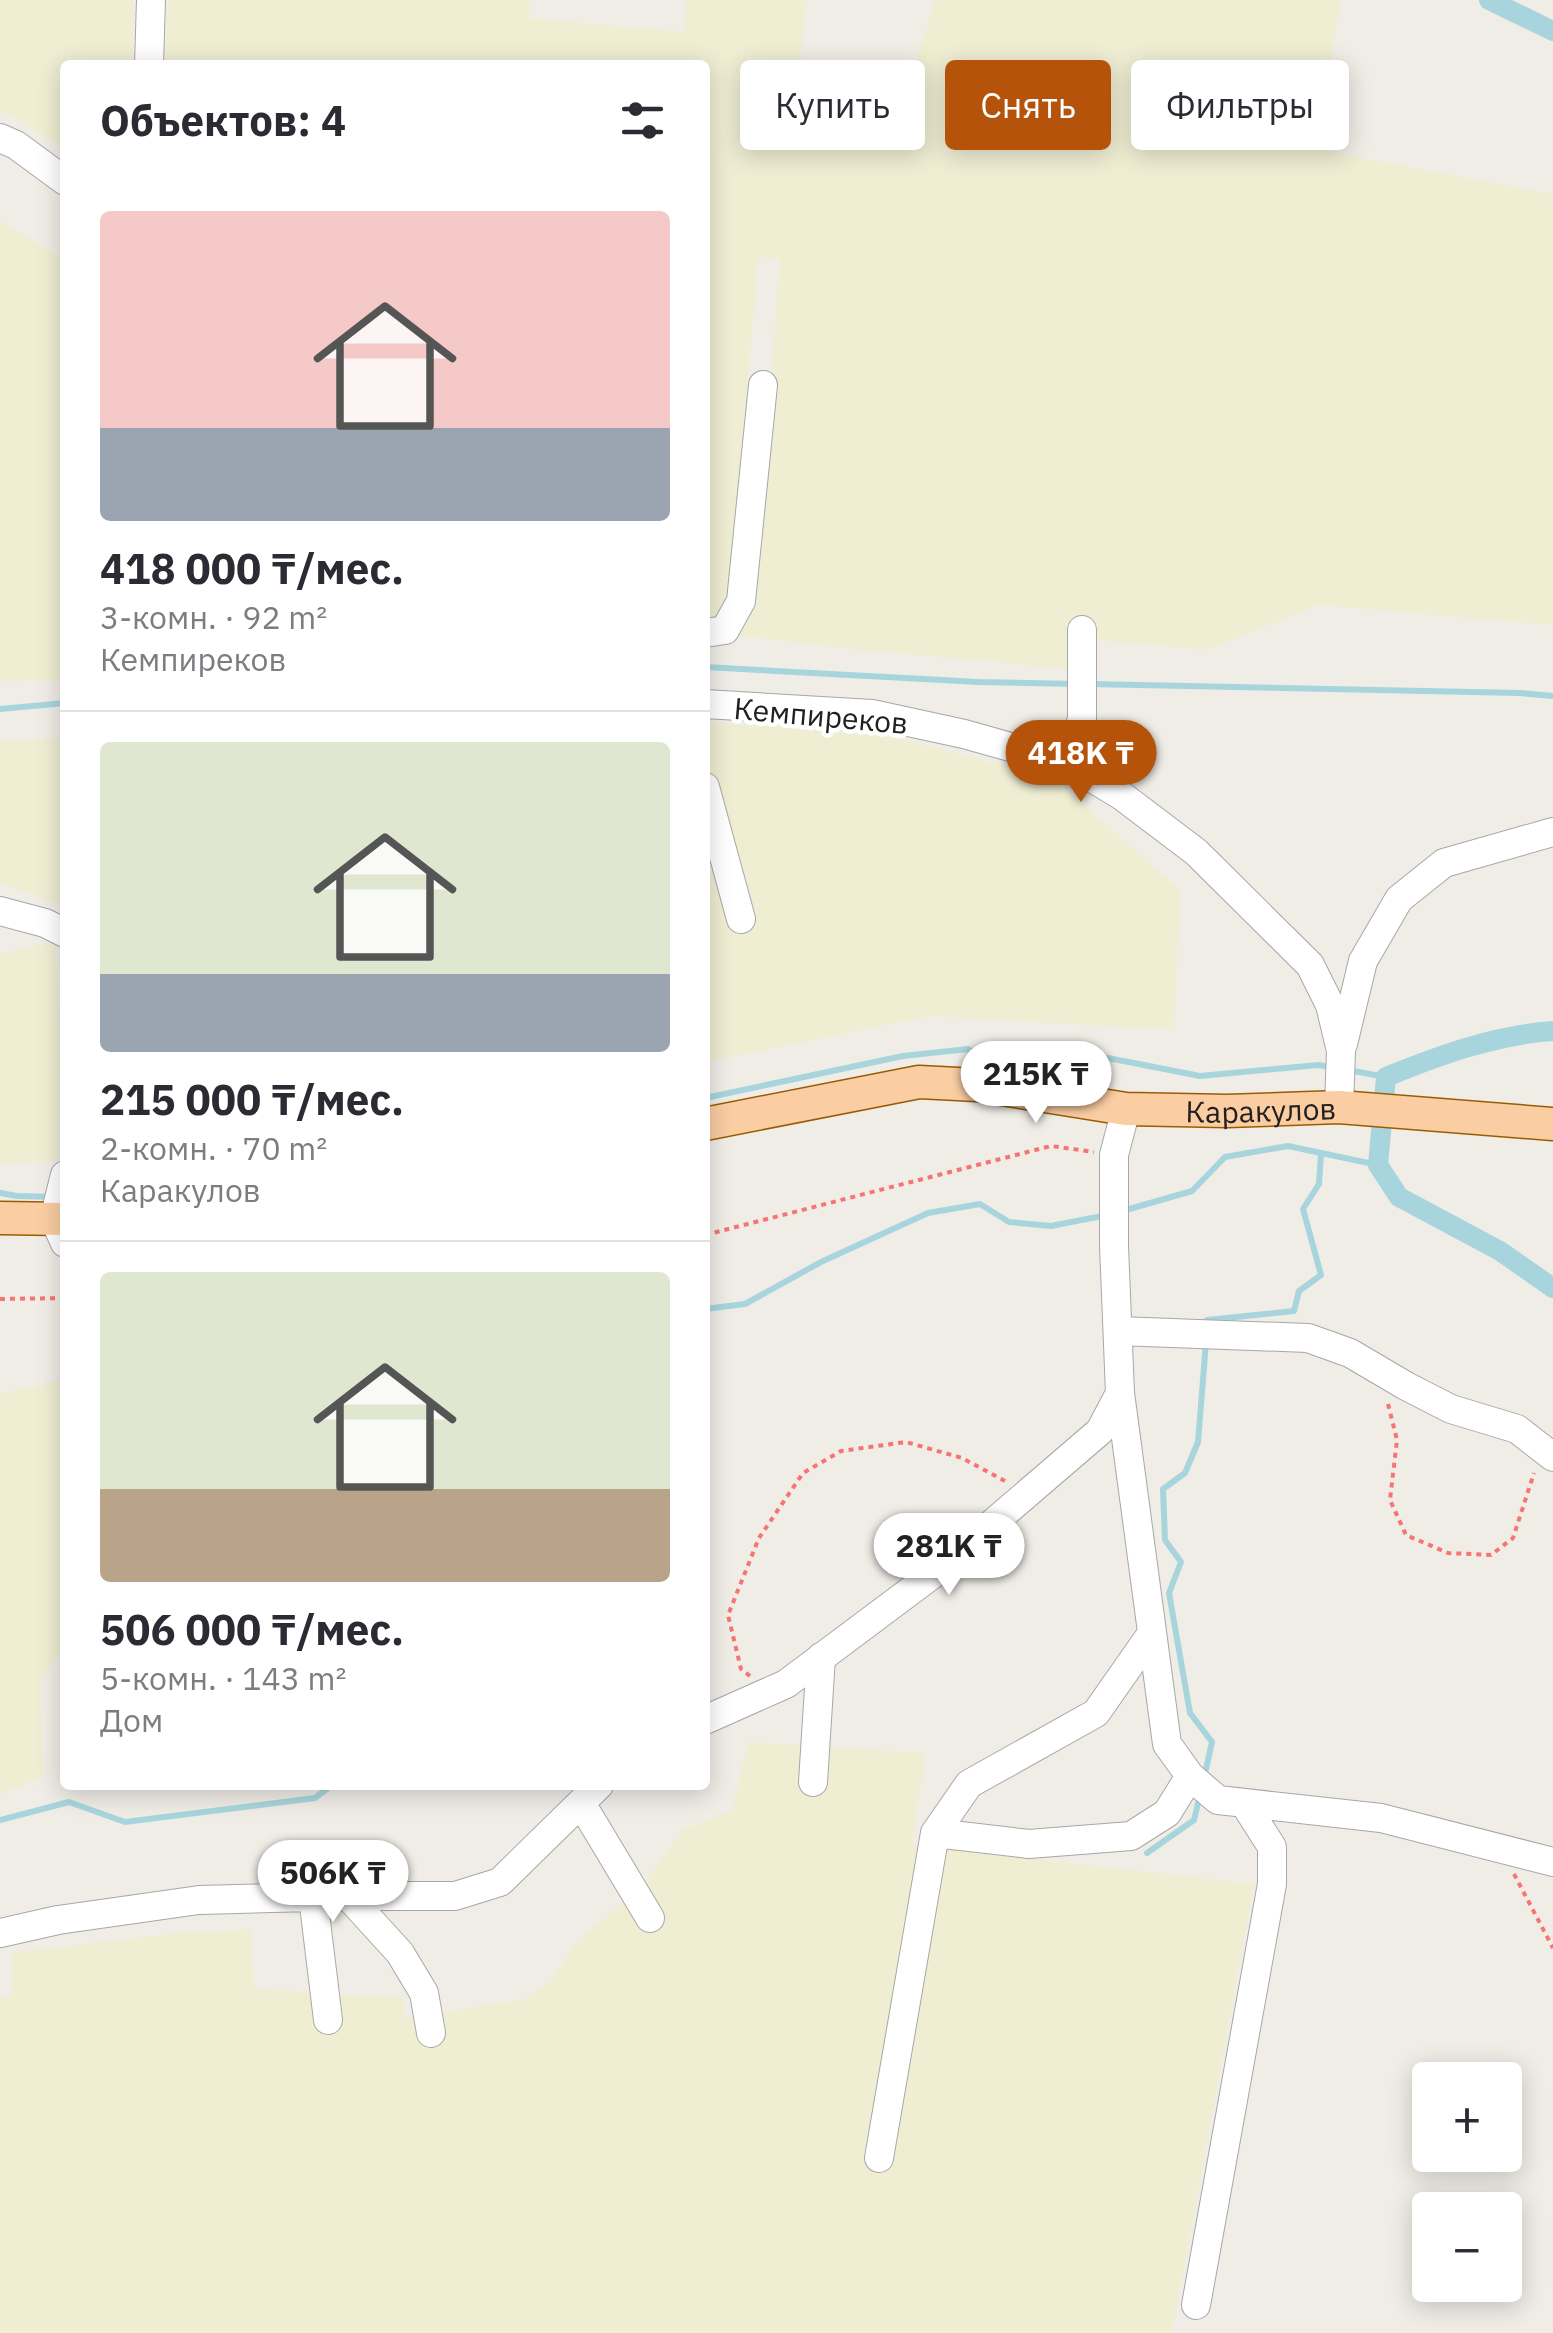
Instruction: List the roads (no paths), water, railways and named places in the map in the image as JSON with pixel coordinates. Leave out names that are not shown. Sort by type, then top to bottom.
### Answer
[{"type":"main road","name":"Каракулов","points":[[710,1123],[919,1082],[977,1085],[1126,1109],[1352,1108],[1553,1124]]},
{"type":"main road","points":[[0,1218],[60,1227]]},
{"type":"street","points":[[149,60],[151,0]]},
{"type":"street","points":[[0,138],[60,177]]},
{"type":"street","points":[[710,632],[725,630],[741,601],[763,385]]},
{"type":"street","points":[[1067,763],[1082,719],[1082,630]]},
{"type":"street","name":"Кемпиреков","points":[[710,704],[872,714],[964,734],[1067,763],[1122,796],[1196,852],[1310,965],[1330,1005],[1352,1108]]},
{"type":"street","points":[[710,805],[741,919]]},
{"type":"street","points":[[1341,1051],[1364,961],[1399,899],[1444,863],[1553,832]]},
{"type":"street","points":[[0,912],[45,923],[60,931]]},
{"type":"street","points":[[1126,1109],[1114,1155],[1120,1393],[1167,1744],[1190,1776],[1218,1800],[1381,1818],[1553,1862]]},
{"type":"street","points":[[1118,1331],[1308,1338],[1350,1353],[1450,1409],[1518,1429],[1548,1452]]},
{"type":"street","points":[[710,1718],[786,1684],[937,1571],[1100,1431],[1120,1393]]},
{"type":"street","points":[[880,2158],[935,1833],[968,1784],[1096,1713],[1152,1632]]},
{"type":"street","points":[[812,1782],[821,1657]]},
{"type":"street","points":[[935,1833],[1029,1844],[1132,1836],[1167,1813],[1190,1776]]},
{"type":"street","points":[[0,1932],[199,1900],[456,1896],[500,1882],[590,1794],[650,1918]]},
{"type":"street","points":[[1196,2305],[1272,1884],[1272,1847],[1244,1803]]},
{"type":"street","points":[[312,1896],[328,2020]]},
{"type":"street","points":[[348,1896],[400,1953],[424,1994],[431,2034]]},
{"type":"waterway","points":[[1489,0],[1553,31]]},
{"type":"waterway","points":[[710,667],[1077,684]]},
{"type":"waterway","points":[[1089,684],[1553,696]]},
{"type":"waterway","points":[[0,709],[60,703]]},
{"type":"waterway","points":[[1553,1031],[1468,1047],[1386,1077],[1378,1165],[1399,1197],[1500,1251],[1553,1288]]},
{"type":"waterway","points":[[710,1097],[903,1056],[968,1049],[999,1067],[1033,1060],[1108,1058],[1200,1076],[1331,1067]]},
{"type":"waterway","points":[[1348,1070],[1386,1077]]},
{"type":"waterway","points":[[1119,1212],[1192,1191],[1225,1157],[1288,1146],[1378,1165]]},
{"type":"waterway","points":[[1207,1324],[1207,1320],[1294,1311],[1299,1291],[1321,1275],[1303,1209],[1319,1184],[1321,1153]]},
{"type":"waterway","points":[[0,1193],[54,1197]]},
{"type":"waterway","points":[[710,1308],[745,1304],[821,1262],[928,1213],[980,1204],[1009,1222],[1051,1226],[1107,1215]]},
{"type":"waterway","points":[[1204,1778],[1212,1742],[1190,1713],[1169,1593],[1181,1562],[1165,1540],[1163,1489],[1185,1473],[1198,1442],[1206,1342]]},
{"type":"waterway","points":[[0,1820],[69,1802],[125,1822],[315,1798],[325,1790]]},
{"type":"waterway","points":[[1147,1853],[1194,1820],[1200,1795]]}]
